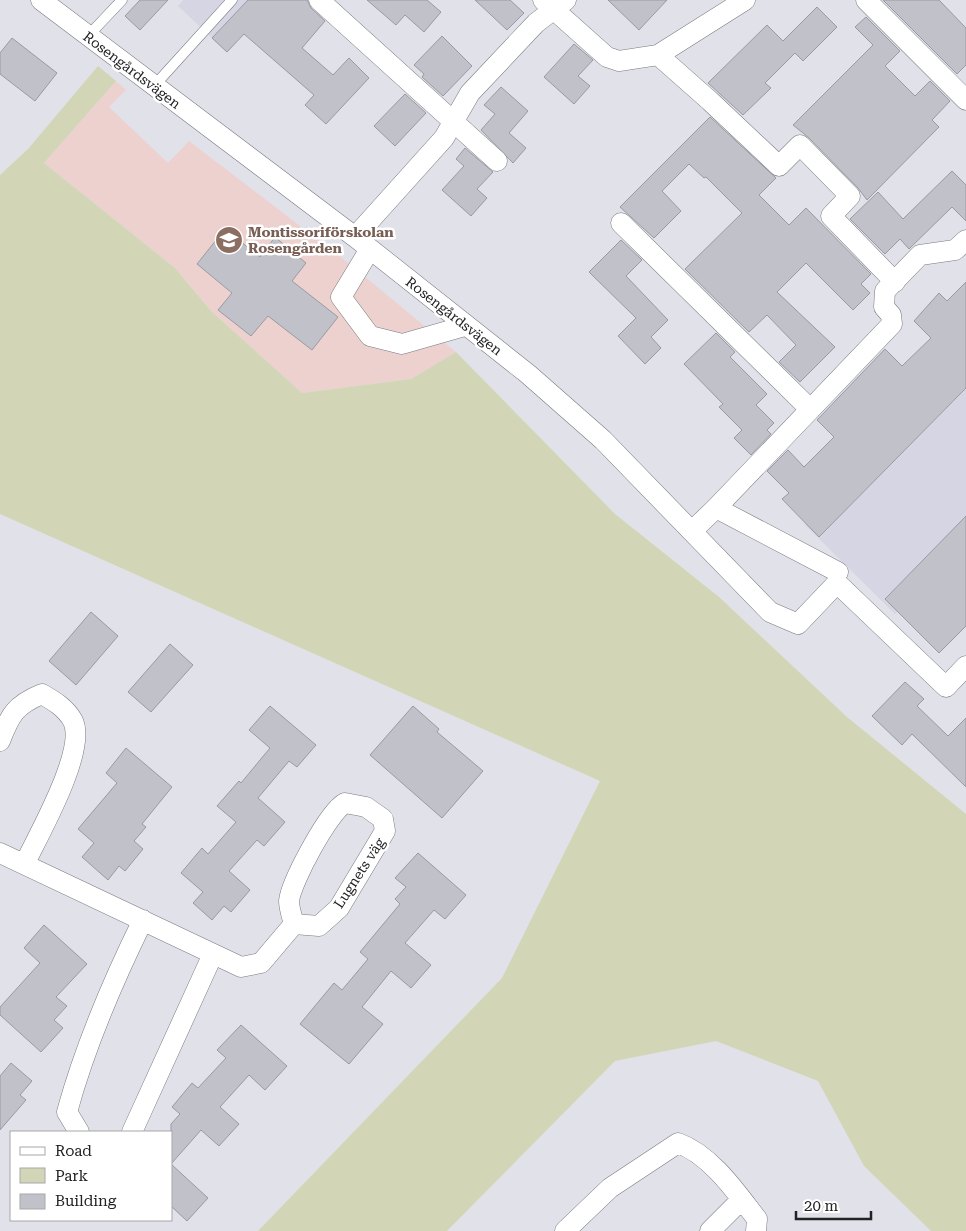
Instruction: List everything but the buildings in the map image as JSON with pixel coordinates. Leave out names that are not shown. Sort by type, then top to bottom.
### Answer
[{"type":"street","name":"Rosengårdsvägen","points":[[41,0],[362,243],[528,374],[603,440],[770,612],[798,624],[837,578]]},
{"type":"street","points":[[319,0],[497,161]]},
{"type":"street","points":[[465,326],[402,344],[370,336],[341,297],[362,243],[444,138],[470,93],[554,3],[607,57],[619,61],[658,55],[745,0]]},
{"type":"street","points":[[866,0],[966,100]]},
{"type":"street","points":[[658,55],[779,166],[800,145],[850,196],[831,216],[895,282]]},
{"type":"street","points":[[621,223],[810,409]]},
{"type":"street","points":[[692,531],[892,324],[891,315],[884,307],[883,299],[886,291],[920,255],[955,250],[966,240]]},
{"type":"street","points":[[716,508],[837,578],[946,687],[965,670]]},
{"type":"street","points":[[0,741],[7,722],[23,702],[42,694],[58,703],[73,722],[77,742],[62,784],[25,864]]},
{"type":"street","name":"Lugnets väg","points":[[345,804],[356,804],[366,807],[383,819],[386,831],[339,908],[319,926],[294,924],[289,901],[300,868],[334,812],[345,804]]},
{"type":"street","points":[[0,854],[25,864],[241,967],[261,963],[294,924]]},
{"type":"street","points":[[78,1131],[67,1112],[76,1078],[122,963],[143,920]]},
{"type":"street","points":[[132,1131],[213,954]]},
{"type":"street","points":[[565,1231],[610,1188],[678,1143],[701,1155],[742,1200],[758,1219],[756,1231]]},
{"type":"street","points":[[710,1231],[742,1200]]},
{"type":"lane","points":[[88,36],[122,0]]},
{"type":"lane","points":[[154,86],[232,0]]},
{"type":"shaded area","points":[[183,0],[275,0],[227,52],[178,6]]},
{"type":"shaded area","name":"Montissoriförskolan Rosengården","points":[[116,81],[126,90],[109,107],[168,163],[189,141],[347,262],[456,352],[411,379],[302,393],[212,312],[175,268],[44,163]]},
{"type":"shaded area","points":[[966,361],[966,542],[895,614],[805,525]]},
{"type":"green space","points":[[98,66],[116,81],[44,163],[175,268],[212,312],[302,393],[411,379],[456,352],[615,514],[719,597],[847,717],[966,814],[966,1231],[931,1231],[864,1166],[818,1081],[716,1041],[615,1061],[447,1231],[258,1231],[502,978],[600,781],[0,514],[0,175],[28,149]]},
{"type":"place","name":"Montissoriförskolan Rosengården","points":[[229,240]]}]
